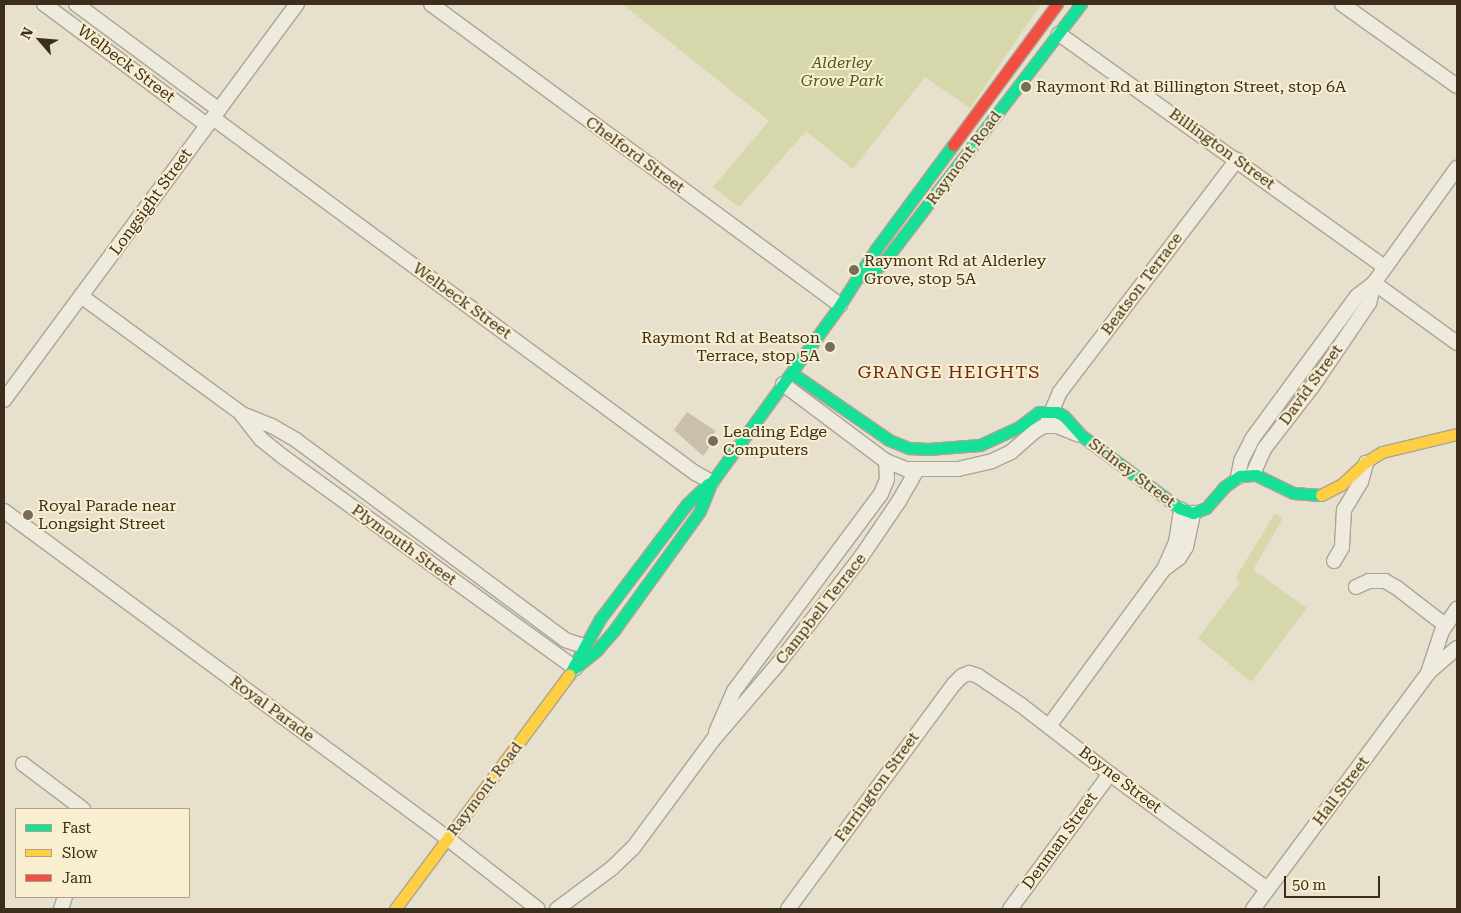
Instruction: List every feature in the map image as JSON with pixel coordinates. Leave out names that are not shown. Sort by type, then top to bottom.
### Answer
[{"type":"main road","name":"Raymont Road","points":[[575,668],[584,646],[600,619],[687,504],[712,482],[840,306],[876,250],[1056,4]]},
{"type":"main road","name":"Raymont Road","points":[[840,306],[886,259],[1080,4]]},
{"type":"main road","points":[[1043,22],[1058,34]]},
{"type":"main road","points":[[792,372],[898,445],[928,449],[980,445],[1019,427],[1039,412],[1050,411]]},
{"type":"main road","name":"Sidney Street","points":[[1050,411],[1064,416],[1082,436],[1188,511]]},
{"type":"main road","points":[[1188,511],[1206,508],[1224,487],[1238,477],[1253,474],[1293,493],[1316,496],[1337,488],[1366,462],[1393,448],[1457,434]]},
{"type":"main road","name":"Raymont Road","points":[[395,909],[575,668],[597,650],[615,629],[700,511],[712,482]]},
{"type":"street","name":"Welbeck Street","points":[[44,4],[213,118],[679,461],[712,482]]},
{"type":"street","name":"Welbeck Street","points":[[76,4],[213,118]]},
{"type":"street","name":"Longsight Street","points":[[4,400],[297,4]]},
{"type":"street","name":"Chelford Street","points":[[431,4],[840,306]]},
{"type":"street","points":[[1342,4],[1457,86]]},
{"type":"street","name":"Billington Street","points":[[1058,34],[1237,160],[1384,267]]},
{"type":"street","name":"Beatson Terrace","points":[[1047,426],[1050,411],[1060,392],[1237,160]]},
{"type":"street","name":"David Street","points":[[1253,474],[1264,449],[1312,387],[1369,303],[1374,283],[1384,267],[1457,168]]},
{"type":"street","points":[[1374,283],[1457,343]]},
{"type":"street","name":"David Street","points":[[1238,477],[1241,462],[1252,439],[1357,296],[1374,283]]},
{"type":"street","name":"Plymouth Street","points":[[81,296],[242,414],[292,437],[565,640],[584,646]]},
{"type":"street","points":[[783,384],[886,461],[900,467],[917,470],[958,468],[992,461],[1011,452],[1039,428],[1047,426]]},
{"type":"street","name":"Plymouth Street","points":[[242,414],[261,439],[282,456],[575,668]]},
{"type":"street","points":[[847,430],[857,418]]},
{"type":"street","name":"Sidney Street","points":[[1047,426],[1062,427],[1082,436]]},
{"type":"street","name":"Campbell Terrace","points":[[713,740],[734,692],[880,496],[887,482],[886,461]]},
{"type":"street","points":[[1334,561],[1341,552],[1343,543],[1344,510],[1361,482],[1366,462]]},
{"type":"street","name":"Campbell Terrace","points":[[558,909],[629,853],[713,740],[777,666],[866,550],[917,470]]},
{"type":"street","points":[[880,496],[897,504]]},
{"type":"street","name":"Royal Parade","points":[[4,511],[447,838],[538,909]]},
{"type":"street","points":[[1049,726],[1164,569],[1188,511]]},
{"type":"street","points":[[1356,587],[1369,581],[1385,581],[1445,625]]},
{"type":"street","name":"Hall Street","points":[[1428,673],[1445,625],[1457,609]]},
{"type":"street","name":"Hall Street","points":[[1253,909],[1428,673],[1457,648]]},
{"type":"street","name":"Boyne Street","points":[[972,673],[1049,726],[1110,774],[1267,889]]},
{"type":"street","name":"Farrington Street","points":[[788,909],[954,684],[962,676],[972,673]]},
{"type":"street","points":[[23,764],[82,808]]},
{"type":"street","name":"Denman Street","points":[[1010,909],[1110,774]]},
{"type":"green space","name":"Alderley Grove Park","points":[[622,4],[1041,4],[970,108],[925,77],[853,169],[806,131],[739,207],[713,187],[769,121]]},
{"type":"green space","points":[[1361,299],[1364,301],[1258,449],[1255,449]]},
{"type":"green space","points":[[1275,513],[1283,518],[1253,570],[1307,608],[1251,682],[1198,638],[1240,583],[1236,577]]},
{"type":"building","points":[[687,412],[716,431],[711,438],[715,440],[703,456],[674,430]]},
{"type":"traffic: fast","points":[[868,278],[886,259],[1081,4]]},
{"type":"traffic: fast","points":[[575,668],[597,650],[615,629],[700,511],[712,482],[840,305],[876,249],[953,145]]},
{"type":"traffic: fast","points":[[792,373],[889,440],[909,448],[928,449],[980,445],[1019,427],[1039,412],[1057,412],[1064,416],[1082,436],[1179,508],[1193,513],[1206,508],[1224,487],[1240,476],[1256,475],[1293,493],[1321,495]]},
{"type":"traffic: fast","points":[[569,675],[600,619],[687,504],[708,484]]},
{"type":"traffic: slow","points":[[1321,495],[1341,485],[1366,462],[1382,452],[1457,434]]},
{"type":"traffic: slow","points":[[395,909],[569,675]]},
{"type":"traffic: jam","points":[[953,145],[1057,4]]},
{"type":"place","name":"Raymont Rd at Billington Street, stop 6A","points":[[1026,87]]},
{"type":"place","name":"Raymont Rd at Alderley Grove, stop 5A","points":[[854,270]]},
{"type":"place","name":"Raymont Rd at Beatson Terrace, stop 5A","points":[[830,347]]},
{"type":"place","name":"Leading Edge Computers","points":[[713,441]]},
{"type":"place","name":"Royal Parade near Longsight Street","points":[[28,515]]},
{"type":"district","name":"GRANGE HEIGHTS","points":[[949,372]]}]
